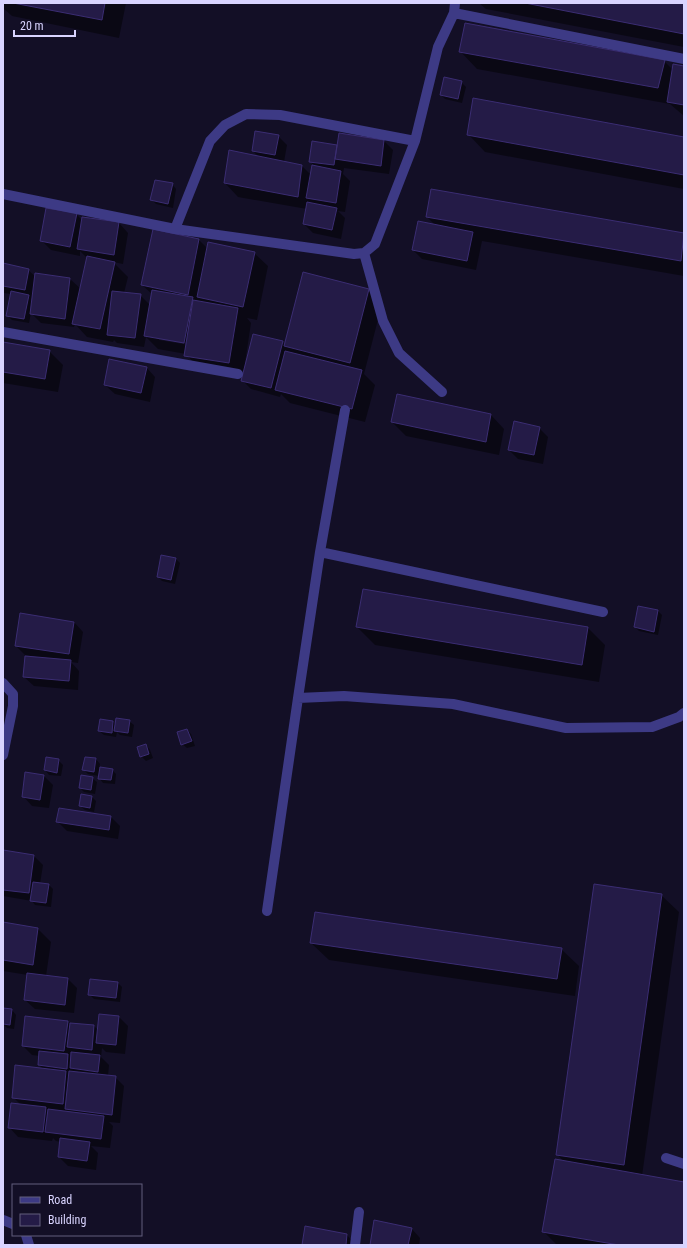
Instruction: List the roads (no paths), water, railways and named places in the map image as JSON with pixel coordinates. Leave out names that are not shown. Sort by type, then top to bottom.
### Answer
[{"type":"street","points":[[3,194],[175,229],[354,254],[364,253],[375,244],[415,141],[438,47],[454,14],[455,3]]},
{"type":"street","points":[[454,14],[684,59]]},
{"type":"street","points":[[175,229],[210,141],[225,125],[246,114],[280,115],[415,141]]},
{"type":"street","points":[[364,253],[383,321],[398,353],[442,392]]},
{"type":"street","points":[[3,332],[238,374]]},
{"type":"street","points":[[267,912],[320,552],[345,410]]},
{"type":"street","points":[[320,552],[603,612]]},
{"type":"street","points":[[3,683],[13,694],[13,706],[3,755]]},
{"type":"street","points":[[298,698],[344,696],[453,704],[566,728],[652,727],[679,717],[684,713]]},
{"type":"street","points":[[666,1158],[684,1164]]},
{"type":"street","points":[[355,1245],[359,1212]]}]
